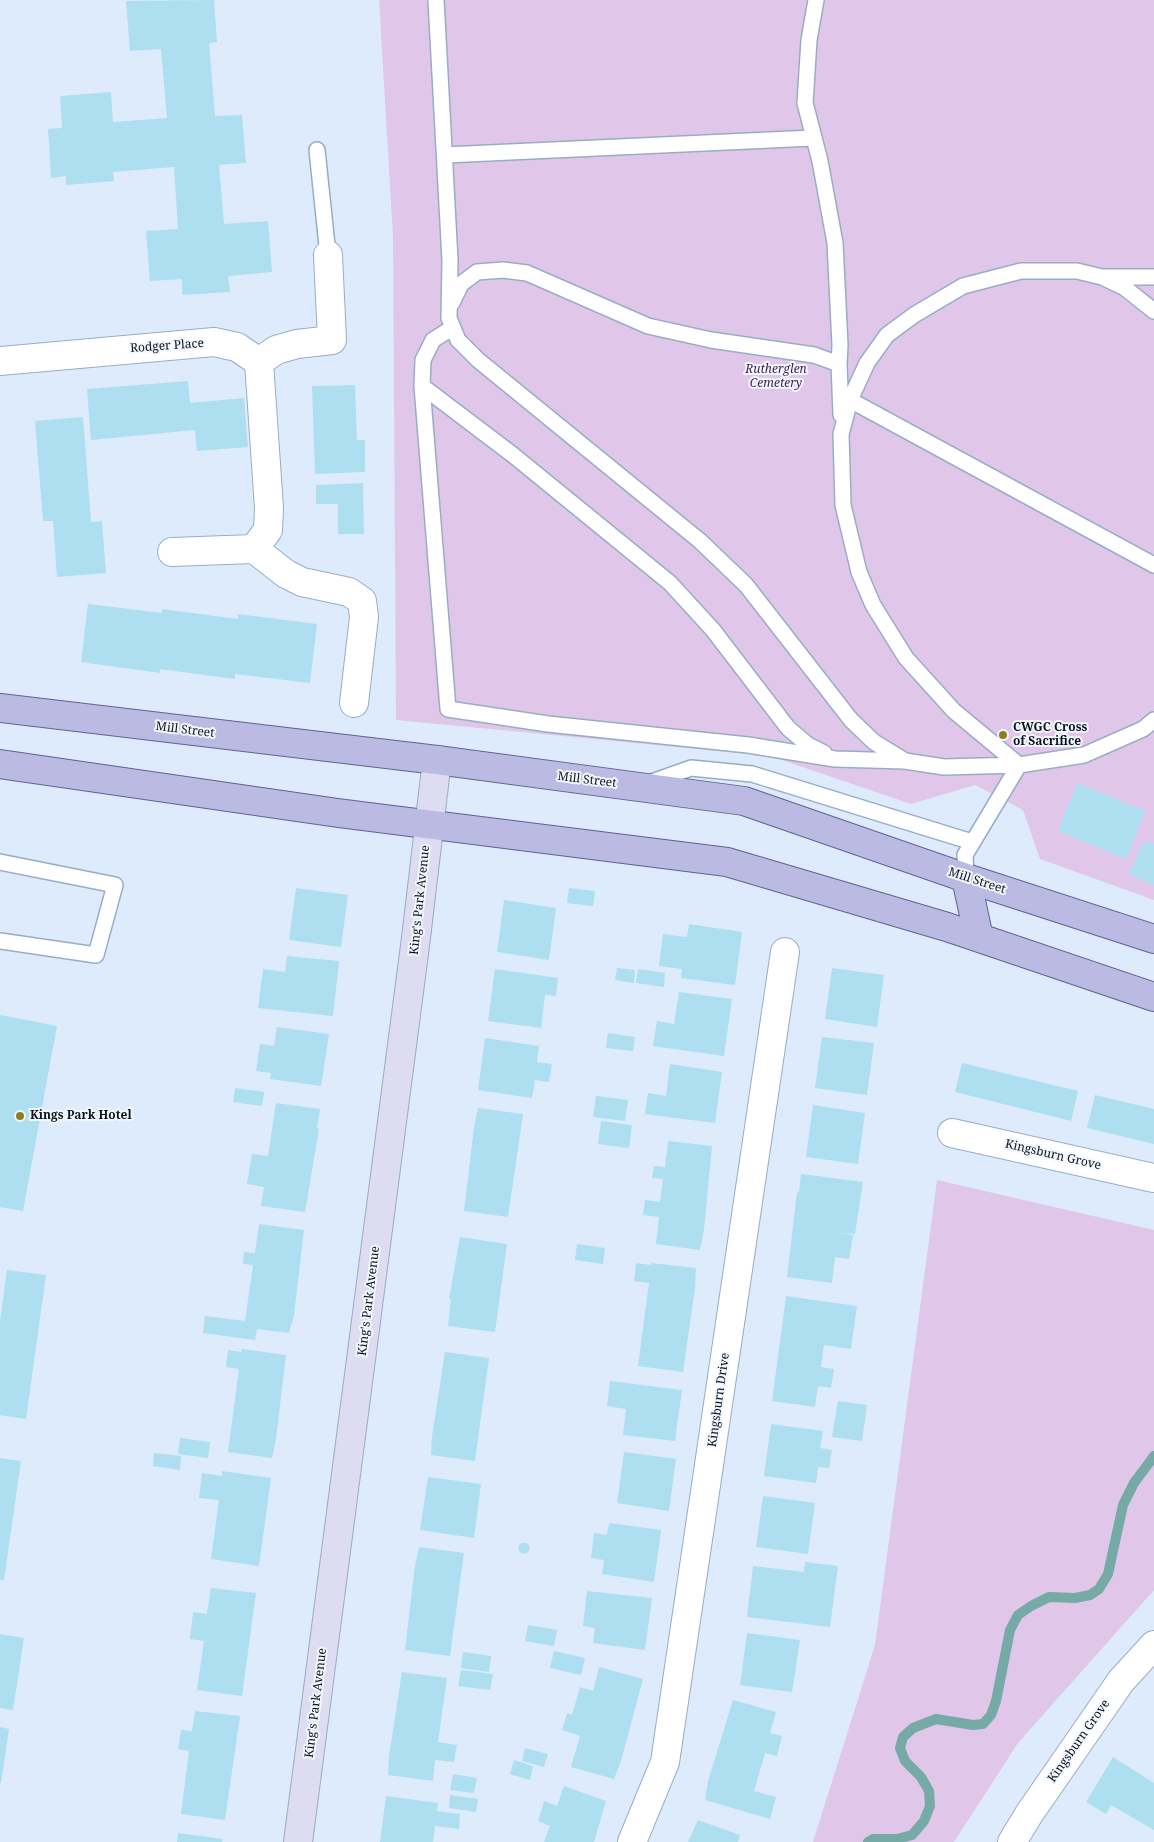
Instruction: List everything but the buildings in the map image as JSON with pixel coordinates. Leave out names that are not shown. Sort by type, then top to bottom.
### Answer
[{"type":"main road","name":"Mill Street","points":[[0,708],[437,760],[744,801],[966,878],[1154,939]]},
{"type":"main road","name":"King's Park Avenue","points":[[298,1842],[416,938],[428,823],[437,760]]},
{"type":"main road","points":[[0,764],[338,813],[727,862],[979,938],[1154,997]]},
{"type":"main road","points":[[966,878],[979,938]]},
{"type":"street","points":[[254,548],[268,530],[269,508],[259,362],[276,350],[297,344],[332,340],[328,255]]},
{"type":"street","name":"Rodger Place","points":[[0,361],[214,342],[237,347],[259,362]]},
{"type":"street","points":[[172,552],[254,548],[286,574],[302,582],[349,592],[362,601],[364,617],[354,703]]},
{"type":"street","name":"Kingsburn Drive","points":[[632,1842],[665,1762],[785,952]]},
{"type":"street","name":"Kingsburn Grove","points":[[952,1133],[1154,1178]]},
{"type":"street","name":"Kingsburn Grove","points":[[1012,1842],[1029,1814],[1121,1681],[1154,1644]]},
{"type":"lane","points":[[436,0],[450,260],[450,323],[458,340],[478,360],[700,541],[746,585],[851,720],[874,742],[906,761]]},
{"type":"lane","points":[[816,0],[806,71],[805,103],[820,161],[836,243],[843,505],[859,572],[873,605],[906,658],[954,710],[1019,765]]},
{"type":"lane","points":[[445,155],[813,138]]},
{"type":"lane","points":[[317,150],[328,255]]},
{"type":"lane","points":[[839,364],[814,354],[711,340],[648,326],[610,311],[548,280],[527,273],[503,270],[477,272],[461,284],[454,298],[450,323],[433,340],[423,360],[422,386],[448,709],[548,724],[748,744],[848,760],[906,761],[944,767],[1019,765],[1084,755],[1143,729],[1154,720]]},
{"type":"lane","points":[[841,434],[850,400],[867,363],[887,335],[914,315],[963,286],[1021,272],[1077,271],[1102,277],[1125,288],[1154,310]]},
{"type":"lane","points":[[1102,277],[1154,277]]},
{"type":"lane","points":[[422,386],[513,455],[670,583],[713,630],[788,728],[808,745],[848,760]]},
{"type":"lane","points":[[850,400],[1154,564]]},
{"type":"lane","points":[[966,878],[965,855],[1019,765]]},
{"type":"lane","points":[[638,787],[691,768],[752,774],[972,842]]},
{"type":"lane","points":[[0,862],[115,885],[96,955],[0,941]]},
{"type":"green space","name":"Rutherglen Cemetery","points":[[379,0],[1154,0],[1154,900],[1040,859],[1023,810],[975,785],[911,804],[770,756],[396,720],[393,237]]},
{"type":"green space","points":[[937,1180],[1154,1230],[1154,1590],[1018,1743],[954,1842],[813,1842],[875,1645]]},
{"type":"waterway","points":[[868,1842],[873,1839],[897,1839],[912,1835],[924,1821],[930,1806],[929,1791],[921,1777],[905,1761],[900,1748],[903,1737],[913,1728],[936,1719],[973,1725],[983,1724],[991,1715],[996,1701],[1010,1630],[1018,1615],[1049,1597],[1075,1598],[1090,1595],[1099,1589],[1108,1574],[1123,1505],[1134,1483],[1154,1456]]},
{"type":"place","name":"CWGC Cross of Sacrifice","points":[[1003,735]]},
{"type":"place","name":"Kings Park Hotel","points":[[20,1116]]}]
